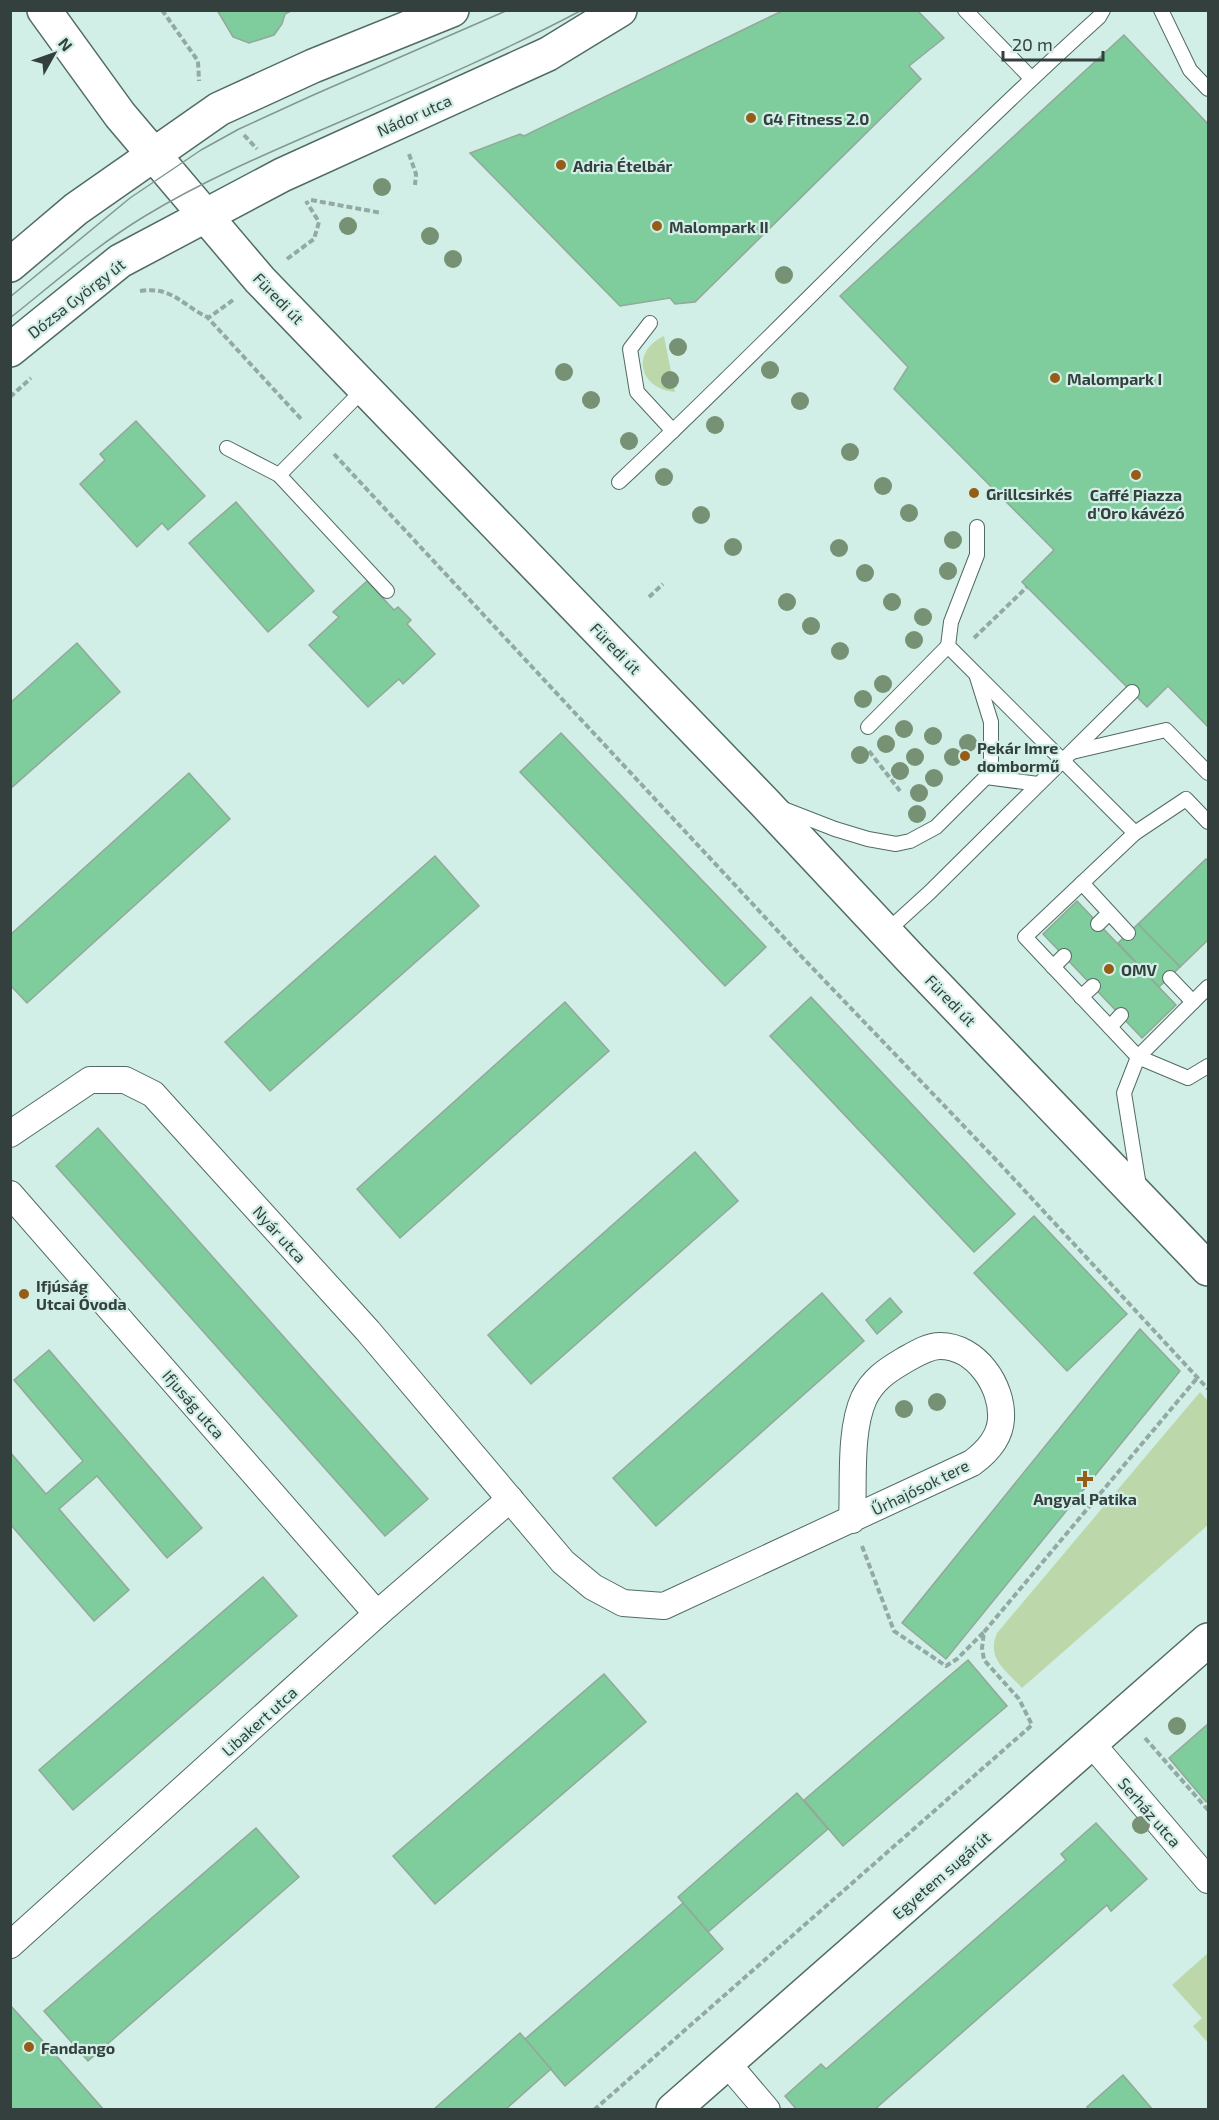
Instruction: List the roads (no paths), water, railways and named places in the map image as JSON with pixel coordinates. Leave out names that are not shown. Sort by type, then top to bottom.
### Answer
[{"type":"street","name":"Füredi út","points":[[44,10],[120,115],[260,280],[764,802],[1209,1269]]},
{"type":"street","points":[[10,265],[76,209],[219,109],[313,66],[452,10]]},
{"type":"street","name":"Nádor utca","points":[[206,215],[282,175],[548,54],[620,10]]},
{"type":"street","name":"Dózsa György út","points":[[10,350],[120,261],[206,215]]},
{"type":"street","name":"Nyár utca","points":[[10,1134],[90,1080],[125,1080],[153,1094],[369,1331],[510,1499]]},
{"type":"street","name":"Ifjuság utca","points":[[10,1194],[377,1614]]},
{"type":"street","name":"Űrhajósok tere","points":[[510,1499],[563,1562],[593,1587],[623,1603],[664,1606],[852,1520],[972,1463],[987,1452],[996,1438],[1001,1419],[993,1383],[982,1365],[965,1352],[941,1346],[921,1351],[877,1378],[864,1399],[854,1440],[852,1520]]},
{"type":"street","name":"Libakert utca","points":[[10,1945],[377,1614],[510,1499]]},
{"type":"street","name":"Egyetem sugárút","points":[[673,2109],[1209,1640]]},
{"type":"street","name":"Serház utca","points":[[1092,1744],[1209,1880]]},
{"type":"street","points":[[727,2063],[767,2109]]},
{"type":"lane","points":[[965,10],[1031,78]]},
{"type":"lane","points":[[619,482],[1031,78],[1099,17],[1103,10]]},
{"type":"lane","points":[[1161,10],[1190,70],[1209,88]]},
{"type":"lane","points":[[650,323],[630,349],[637,392],[673,431]]},
{"type":"lane","points":[[279,475],[365,388]]},
{"type":"lane","points":[[227,448],[279,475],[387,591]]},
{"type":"lane","points":[[868,727],[948,646],[951,622],[977,555],[977,527]]},
{"type":"lane","points":[[948,646],[1067,756],[1135,833]]},
{"type":"lane","points":[[764,802],[835,828],[896,844],[910,841],[936,827],[986,777],[991,763],[991,722],[977,675]]},
{"type":"lane","points":[[886,932],[1132,692]]},
{"type":"lane","points":[[1067,756],[1166,730],[1209,773]]},
{"type":"lane","points":[[986,777],[1038,784]]},
{"type":"lane","points":[[1209,822],[1186,799],[1135,833],[1025,937],[1138,1057],[1188,1078],[1209,1066]]},
{"type":"lane","points":[[1087,878],[1109,913],[1128,933]]},
{"type":"lane","points":[[1098,924],[1109,913]]},
{"type":"lane","points":[[1053,967],[1064,956]]},
{"type":"lane","points":[[1170,978],[1193,1002]]},
{"type":"lane","points":[[1081,997],[1093,986]]},
{"type":"lane","points":[[1140,1198],[1124,1093],[1138,1057],[1209,987]]},
{"type":"lane","points":[[1110,1027],[1121,1015]]},
{"type":"tram line","points":[[10,297],[130,198],[201,150],[239,129],[311,96],[508,10]]},
{"type":"tram line","points":[[10,318],[110,239],[188,192],[254,160],[485,58],[582,10]]},
{"type":"place","name":"G4 Fitness 2.0","points":[[751,118]]},
{"type":"place","name":"Adria Ételbár","points":[[561,165]]},
{"type":"place","name":"Malompark II","points":[[657,226]]},
{"type":"place","name":"Malompark I","points":[[1055,378]]},
{"type":"place","name":"Caffé Piazza d'Oro kávézó","points":[[1136,475]]},
{"type":"place","name":"Grillcsirkés","points":[[974,493]]},
{"type":"place","name":"Pekár Imre dombormű","points":[[965,756]]},
{"type":"place","name":"OMV","points":[[1109,969]]},
{"type":"place","name":"Ifjúság Utcai Óvoda","points":[[24,1294]]},
{"type":"place","name":"Angyal Patika","points":[[1085,1479]]},
{"type":"place","name":"Fandango","points":[[29,2047]]}]
